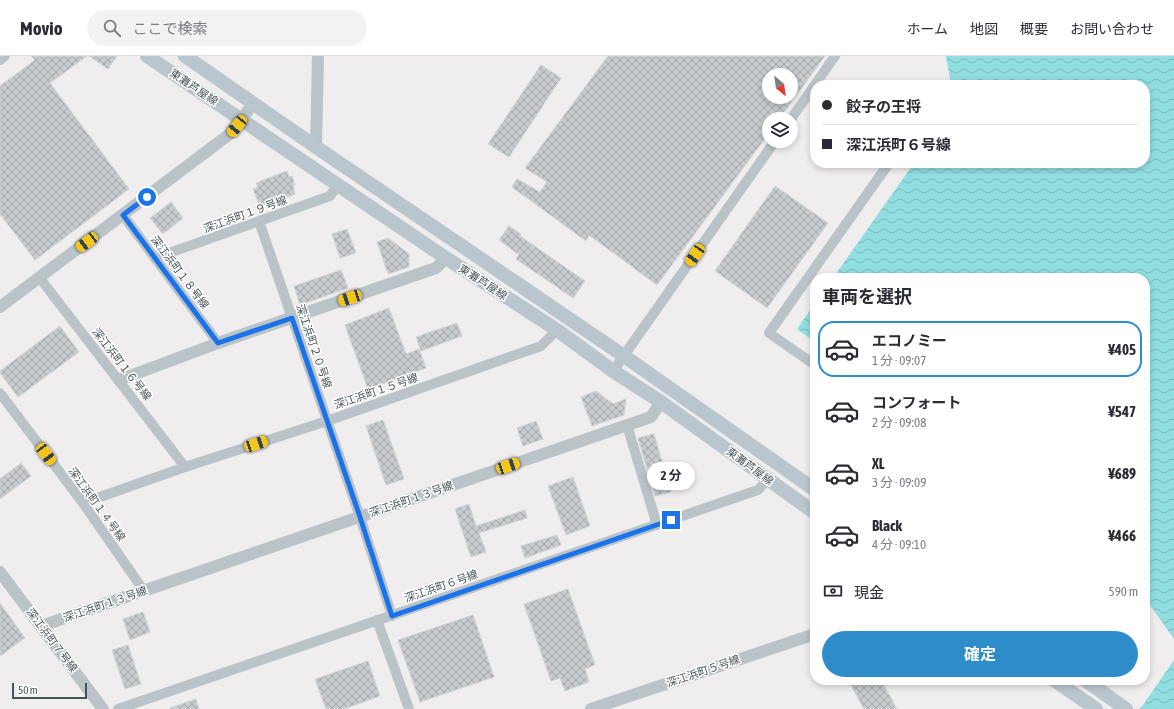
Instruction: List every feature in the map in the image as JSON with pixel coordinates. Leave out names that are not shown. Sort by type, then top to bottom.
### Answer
[{"type":"main road","name":"東灘芦屋線","points":[[147,56],[243,119],[446,258],[557,330],[613,371],[661,402],[810,509]]},
{"type":"main road","name":"東灘芦屋線","points":[[185,56],[253,104],[624,356],[810,486]]},
{"type":"main road","points":[[1061,685],[1096,709]]},
{"type":"main road","points":[[1092,685],[1126,709]]},
{"type":"street","points":[[0,60],[5,56]]},
{"type":"street","points":[[316,147],[318,56]]},
{"type":"street","points":[[818,80],[835,56]]},
{"type":"street","points":[[796,112],[810,92]]},
{"type":"street","points":[[0,306],[231,133],[253,104]]},
{"type":"street","points":[[613,371],[770,148]]},
{"type":"street","points":[[811,273],[885,168]]},
{"type":"street","name":"深江浜町１９号線","points":[[155,258],[330,196],[338,185]]},
{"type":"street","name":"深江浜町１８号線","points":[[123,215],[218,343]]},
{"type":"street","name":"深江浜町２０号線","points":[[259,221],[360,517],[392,616]]},
{"type":"street","points":[[118,380],[218,343],[436,268],[446,258]]},
{"type":"street","points":[[810,275],[769,333],[810,362]]},
{"type":"street","name":"深江浜町１６号線","points":[[39,277],[185,466]]},
{"type":"street","name":"深江浜町１５号線","points":[[83,503],[185,466],[327,421],[541,346],[557,330]]},
{"type":"street","name":"深江浜町１４号線","points":[[0,393],[83,503],[144,591]]},
{"type":"street","name":"深江浜町１３号線","points":[[41,626],[651,417],[661,402]]},
{"type":"street","points":[[627,425],[657,525]]},
{"type":"street","name":"深江浜町６号線","points":[[118,709],[758,490],[768,479]]},
{"type":"street","name":"深江浜町７号線","points":[[0,572],[103,709]]},
{"type":"street","points":[[377,620],[409,709]]},
{"type":"street","name":"深江浜町５号線","points":[[591,709],[810,636]]},
{"type":"water","points":[[946,56],[1174,56],[1174,639],[1150,605],[1150,273],[837,273],[910,168],[1150,168],[1150,80],[950,80]]},
{"type":"water","points":[[810,310],[810,338],[797,329]]},
{"type":"water","points":[[1174,660],[1174,709],[1139,709],[1143,705]]},
{"type":"building","points":[[31,56],[87,56],[50,83],[129,189],[35,260],[0,214],[0,86],[35,60]]},
{"type":"building","points":[[89,56],[117,56],[108,69]]},
{"type":"building","points":[[608,56],[825,56],[798,93],[798,68],[762,68],[762,104],[790,104],[784,112],[762,112],[762,142],[657,285],[589,235],[586,241],[512,187],[517,179],[540,192],[547,182],[525,168]]},
{"type":"building","points":[[541,65],[561,78],[509,157],[488,144]]},
{"type":"building","points":[[287,171],[289,177],[292,176],[295,185],[293,186],[295,194],[260,207],[253,189],[258,187],[256,183]]},
{"type":"building","points":[[775,186],[828,223],[767,308],[715,271]]},
{"type":"building","points":[[171,202],[183,218],[163,234],[150,218]]},
{"type":"building","points":[[509,226],[521,234],[520,236],[585,281],[573,298],[516,259],[519,255],[499,240]]},
{"type":"building","points":[[347,229],[356,253],[340,258],[332,234]]},
{"type":"building","points":[[388,238],[409,254],[409,267],[388,274],[377,242]]},
{"type":"building","points":[[341,270],[348,288],[300,305],[294,286]]},
{"type":"building","points":[[389,308],[406,354],[419,349],[426,368],[368,389],[345,325]]},
{"type":"building","points":[[457,323],[462,336],[421,351],[416,337]]},
{"type":"building","points":[[60,326],[79,352],[18,397],[0,371]]},
{"type":"building","points":[[596,391],[613,404],[626,399],[624,415],[592,426],[581,397]]},
{"type":"building","points":[[383,420],[404,479],[386,485],[366,426]]},
{"type":"building","points":[[536,421],[543,439],[523,446],[517,428]]},
{"type":"building","points":[[654,434],[671,492],[655,496],[638,438]]},
{"type":"building","points":[[21,463],[31,476],[0,499],[0,479]]},
{"type":"building","points":[[573,477],[590,526],[566,535],[548,486]]},
{"type":"building","points":[[469,504],[476,526],[525,510],[527,518],[479,533],[486,552],[471,557],[455,509]]},
{"type":"building","points":[[557,535],[561,545],[525,558],[521,546]]},
{"type":"building","points":[[568,589],[595,665],[585,669],[589,682],[565,691],[560,678],[551,681],[524,604]]},
{"type":"building","points":[[0,603],[25,638],[0,656]]},
{"type":"building","points":[[143,612],[150,632],[130,640],[123,619]]},
{"type":"building","points":[[473,615],[494,677],[420,702],[398,640]]},
{"type":"building","points":[[128,645],[141,684],[125,689],[112,650]]},
{"type":"building","points":[[368,661],[380,696],[344,709],[326,709],[315,679]]},
{"type":"building","points":[[851,685],[884,685],[897,709],[864,709]]},
{"type":"building","points":[[196,699],[199,709],[170,709],[170,708]]},
{"type":"route","points":[[147,197],[123,215],[218,343],[292,318],[392,616],[671,520]]}]
